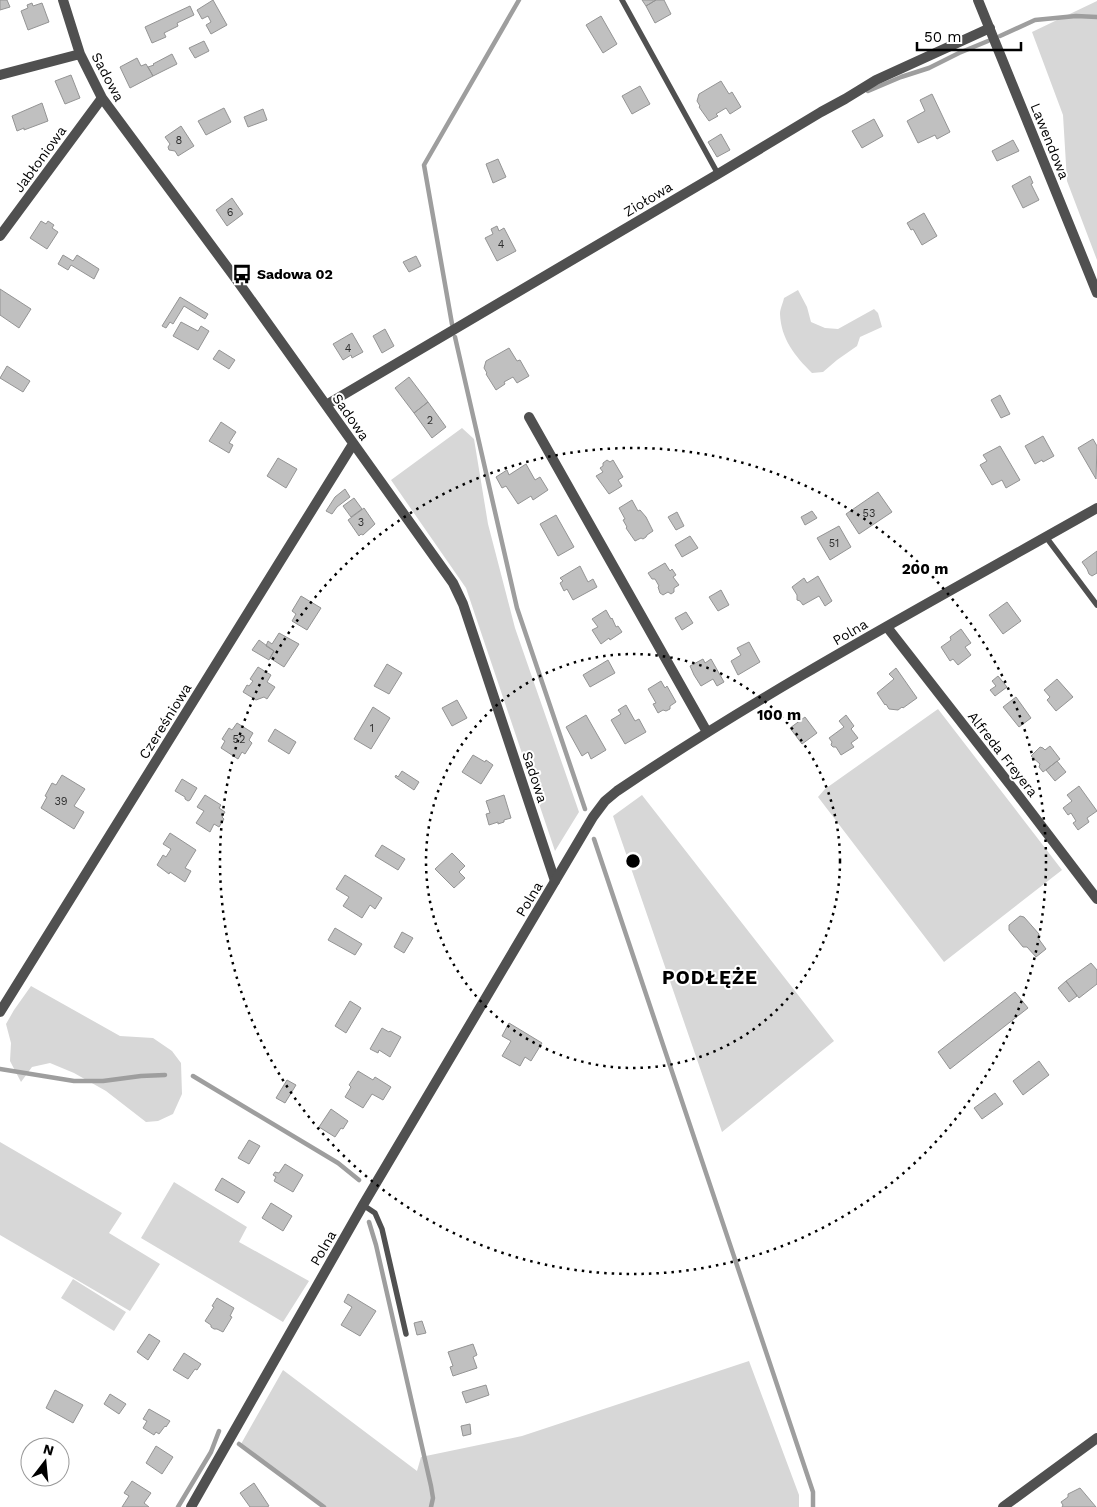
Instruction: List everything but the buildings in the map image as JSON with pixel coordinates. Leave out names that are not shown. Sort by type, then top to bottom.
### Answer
[{"type":"street","name":"Sadowa","points":[[63,0],[80,54],[102,98],[236,279],[453,583],[463,604],[555,881]]},
{"type":"street","name":"Lawendowa","points":[[978,0],[1097,293]]},
{"type":"street","name":"Ziołowa","points":[[326,405],[876,80],[990,28]]},
{"type":"street","points":[[0,75],[80,54]]},
{"type":"street","name":"Jabłoniowa","points":[[0,236],[102,98]]},
{"type":"street","points":[[529,417],[707,732]]},
{"type":"street","name":"Czereśniowa","points":[[0,1012],[354,444]]},
{"type":"street","name":"Polna","points":[[191,1507],[363,1205],[593,817],[605,801],[617,791],[707,732],[1097,508]]},
{"type":"street","name":"Alfreda Freyera","points":[[887,627],[1097,899]]},
{"type":"street","points":[[1003,1507],[1097,1438]]},
{"type":"lane","points":[[622,0],[718,174]]},
{"type":"lane","points":[[1046,537],[1097,605]]},
{"type":"lane","points":[[363,1205],[375,1213],[382,1229],[406,1334]]},
{"type":"shaded area","points":[[1097,1],[1097,260],[1067,181],[1063,115],[1032,32]]},
{"type":"shaded area","points":[[798,290],[807,307],[811,322],[825,328],[838,329],[874,309],[878,313],[882,327],[860,337],[857,346],[823,372],[812,373],[790,346],[781,323],[780,312],[784,298]]},
{"type":"shaded area","points":[[462,428],[474,439],[488,524],[515,628],[579,812],[555,851],[466,588],[391,480]]},
{"type":"shaded area","points":[[938,709],[1062,870],[944,962],[818,797],[825,789]]},
{"type":"shaded area","points":[[642,795],[834,1041],[722,1132],[613,816]]},
{"type":"shaded area","points":[[31,986],[120,1036],[153,1038],[172,1051],[181,1063],[182,1094],[173,1114],[158,1121],[146,1122],[106,1091],[74,1073],[50,1063],[32,1067],[21,1082],[10,1061],[11,1043],[6,1024]]},
{"type":"shaded area","points":[[0,1142],[122,1213],[109,1233],[160,1264],[130,1311],[0,1235]]},
{"type":"shaded area","points":[[174,1182],[247,1227],[239,1242],[309,1281],[283,1322],[141,1238]]},
{"type":"shaded area","points":[[73,1279],[126,1312],[114,1331],[61,1298]]},
{"type":"shaded area","points":[[749,1361],[799,1495],[799,1507],[324,1507],[241,1444],[283,1370],[417,1471],[421,1457],[522,1436]]},
{"type":"waterway","points":[[452,324],[424,165],[519,0]]},
{"type":"waterway","points":[[1000,36],[1035,20],[1076,16],[1097,17]]},
{"type":"waterway","points":[[868,91],[929,68],[988,41]]},
{"type":"waterway","points":[[455,337],[517,608],[585,809]]},
{"type":"waterway","points":[[594,839],[813,1492],[813,1507]]},
{"type":"waterway","points":[[0,1069],[74,1081],[103,1081],[165,1075]]},
{"type":"waterway","points":[[193,1076],[338,1163],[359,1180]]},
{"type":"waterway","points":[[369,1222],[376,1245],[431,1486],[433,1498],[431,1507]]},
{"type":"waterway","points":[[178,1507],[211,1452],[219,1431]]},
{"type":"waterway","points":[[239,1444],[324,1507]]},
{"type":"place","name":"Sadowa 02","points":[[242,274]]},
{"type":"district","name":"PODŁĘŻE","points":[[710,977]]}]
